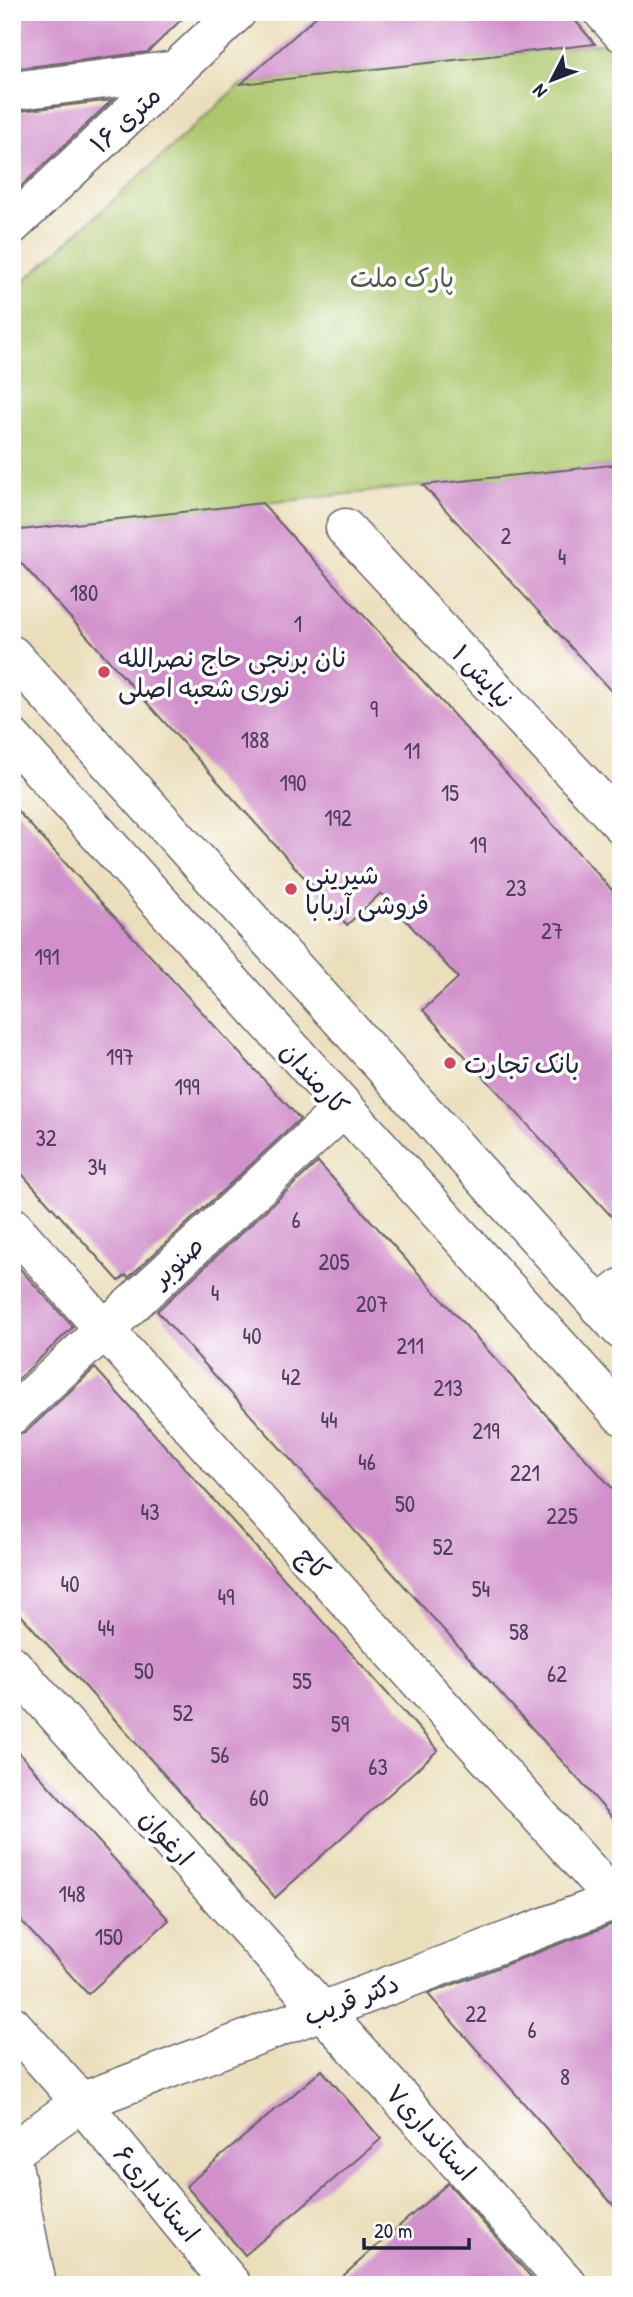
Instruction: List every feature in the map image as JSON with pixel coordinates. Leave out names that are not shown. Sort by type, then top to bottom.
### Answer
[{"type":"street","points":[[603,12],[621,32]]},
{"type":"street","name":"۱۶ متری","points":[[12,225],[235,13]]},
{"type":"street","points":[[12,91],[176,70]]},
{"type":"street","name":"نیایش ۱","points":[[345,528],[621,824]]},
{"type":"street","points":[[12,655],[613,1308],[556,1346]]},
{"type":"street","name":"کارمندان","points":[[12,738],[556,1346],[621,1415]]},
{"type":"street","name":"صنوبر","points":[[12,1415],[343,1109]]},
{"type":"street","name":"کاج","points":[[12,1226],[618,1899]]},
{"type":"street","name":"ارغوان","points":[[12,1665],[322,2010]]},
{"type":"street","name":"دکتر قریب","points":[[12,2152],[81,2102],[618,1899]]},
{"type":"street","name":"استانداری۷","points":[[322,2010],[568,2285]]},
{"type":"street","name":"استانداری۶","points":[[12,2025],[81,2102],[232,2285]]},
{"type":"street","points":[[12,2160],[37,2285]]},
{"type":"green space","name":"پارک ملت","points":[[621,41],[621,464],[12,531],[12,292],[241,84]]},
{"type":"building","points":[[12,12],[189,12],[148,52],[12,69]]},
{"type":"building","points":[[321,12],[568,12],[595,44],[241,84]]},
{"type":"building","points":[[112,100],[12,195],[12,112]]},
{"type":"building","points":[[621,464],[621,702],[423,485]]},
{"type":"building","points":[[262,503],[621,900],[621,1227],[423,1010],[458,978],[381,893],[347,925],[12,553],[12,531]]},
{"type":"building","points":[[12,805],[300,1119],[128,1278],[126,1275],[119,1281],[12,1163]]},
{"type":"building","points":[[318,1162],[621,1498],[621,1827],[157,1311]]},
{"type":"building","points":[[12,1260],[73,1327],[12,1385]]},
{"type":"building","points":[[95,1368],[438,1750],[275,1898],[12,1605],[12,1436],[27,1431]]},
{"type":"building","points":[[12,1745],[169,1920],[88,1994],[12,1911]]},
{"type":"building","points":[[621,1921],[621,2214],[428,1994]]},
{"type":"building","points":[[322,2070],[381,2139],[245,2255],[186,2186]]},
{"type":"building","points":[[448,2183],[538,2285],[333,2285],[371,2251]]},
{"type":"place","name":"نان برنجی حاج نصرالله نوری شعبه اصلی","points":[[104,672]]},
{"type":"place","name":"شیرینی فروشی آربابا","points":[[291,889]]},
{"type":"place","name":"بانک تجارت","points":[[450,1063]]}]
